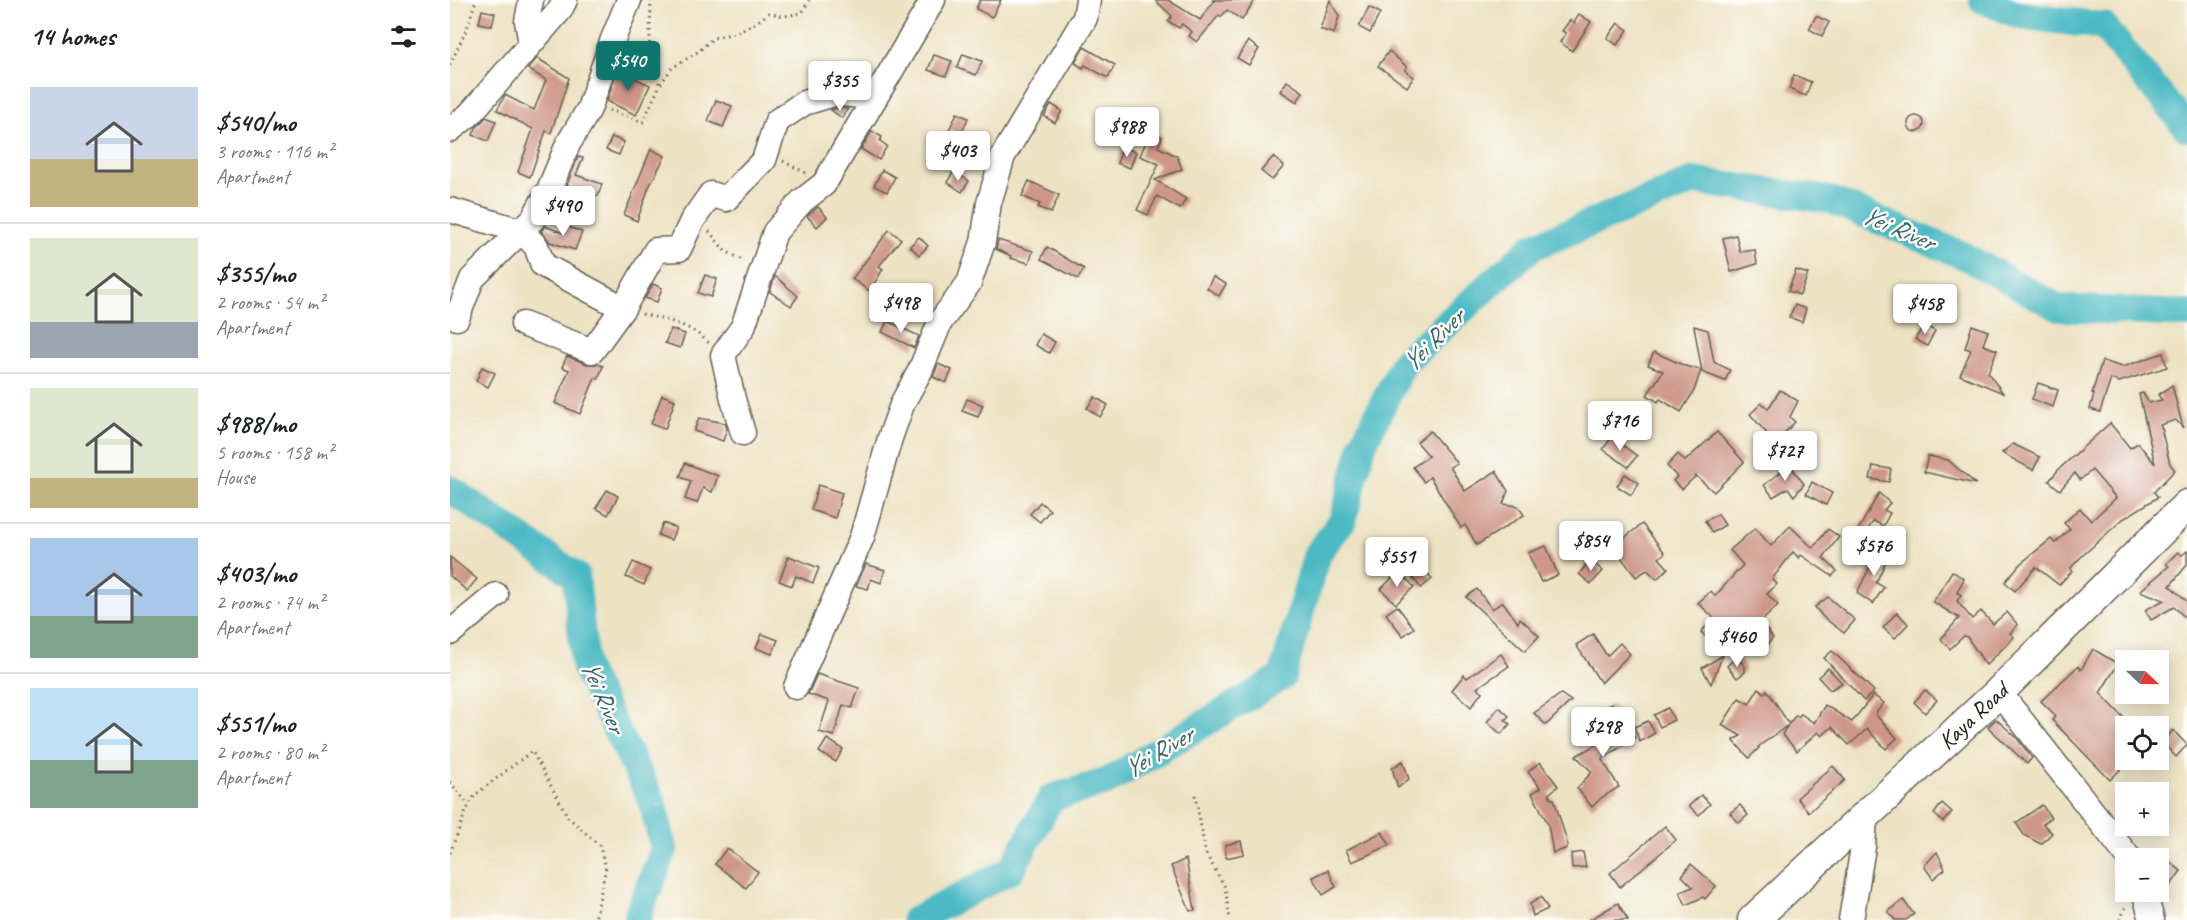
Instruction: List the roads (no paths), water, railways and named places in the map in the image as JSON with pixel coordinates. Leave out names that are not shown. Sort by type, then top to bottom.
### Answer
[{"type":"main road","name":"Kaya Road","points":[[1753,920],[1999,692],[2187,505]]},
{"type":"street","points":[[531,0],[527,21],[531,43]]},
{"type":"street","points":[[450,130],[470,114],[560,10],[565,0]]},
{"type":"street","points":[[457,318],[472,279],[533,219],[549,190],[568,144],[589,109],[629,0]]},
{"type":"street","points":[[743,433],[723,355],[743,327],[775,232],[802,201],[824,184],[933,0]]},
{"type":"street","points":[[796,687],[862,537],[890,438],[903,402],[920,371],[940,322],[969,283],[983,242],[989,203],[1003,156],[1085,18],[1088,0]]},
{"type":"street","points":[[523,324],[592,351],[623,308],[656,250],[679,249],[692,221],[711,194],[726,199],[764,160],[777,121],[804,103],[837,93],[875,98]]},
{"type":"street","points":[[450,210],[521,231],[536,246],[543,265],[623,308]]},
{"type":"street","points":[[450,633],[496,595]]},
{"type":"street","points":[[1999,692],[2121,848]]},
{"type":"street","points":[[1851,920],[1863,847],[1865,817]]},
{"type":"street","points":[[2147,902],[2152,920]]},
{"type":"waterway","name":"Yei River","points":[[1983,0],[2019,15],[2103,26],[2187,128]]},
{"type":"waterway","name":"Yei River","points":[[915,920],[1011,870],[1051,798],[1106,782],[1282,677],[1317,554],[1343,520],[1363,444],[1404,362],[1532,247],[1694,181],[1831,200],[1964,256],[2059,308],[2187,314]]},
{"type":"waterway","name":"Yei River","points":[[450,489],[576,576],[585,668],[652,801],[664,849],[639,912],[638,920]]}]
